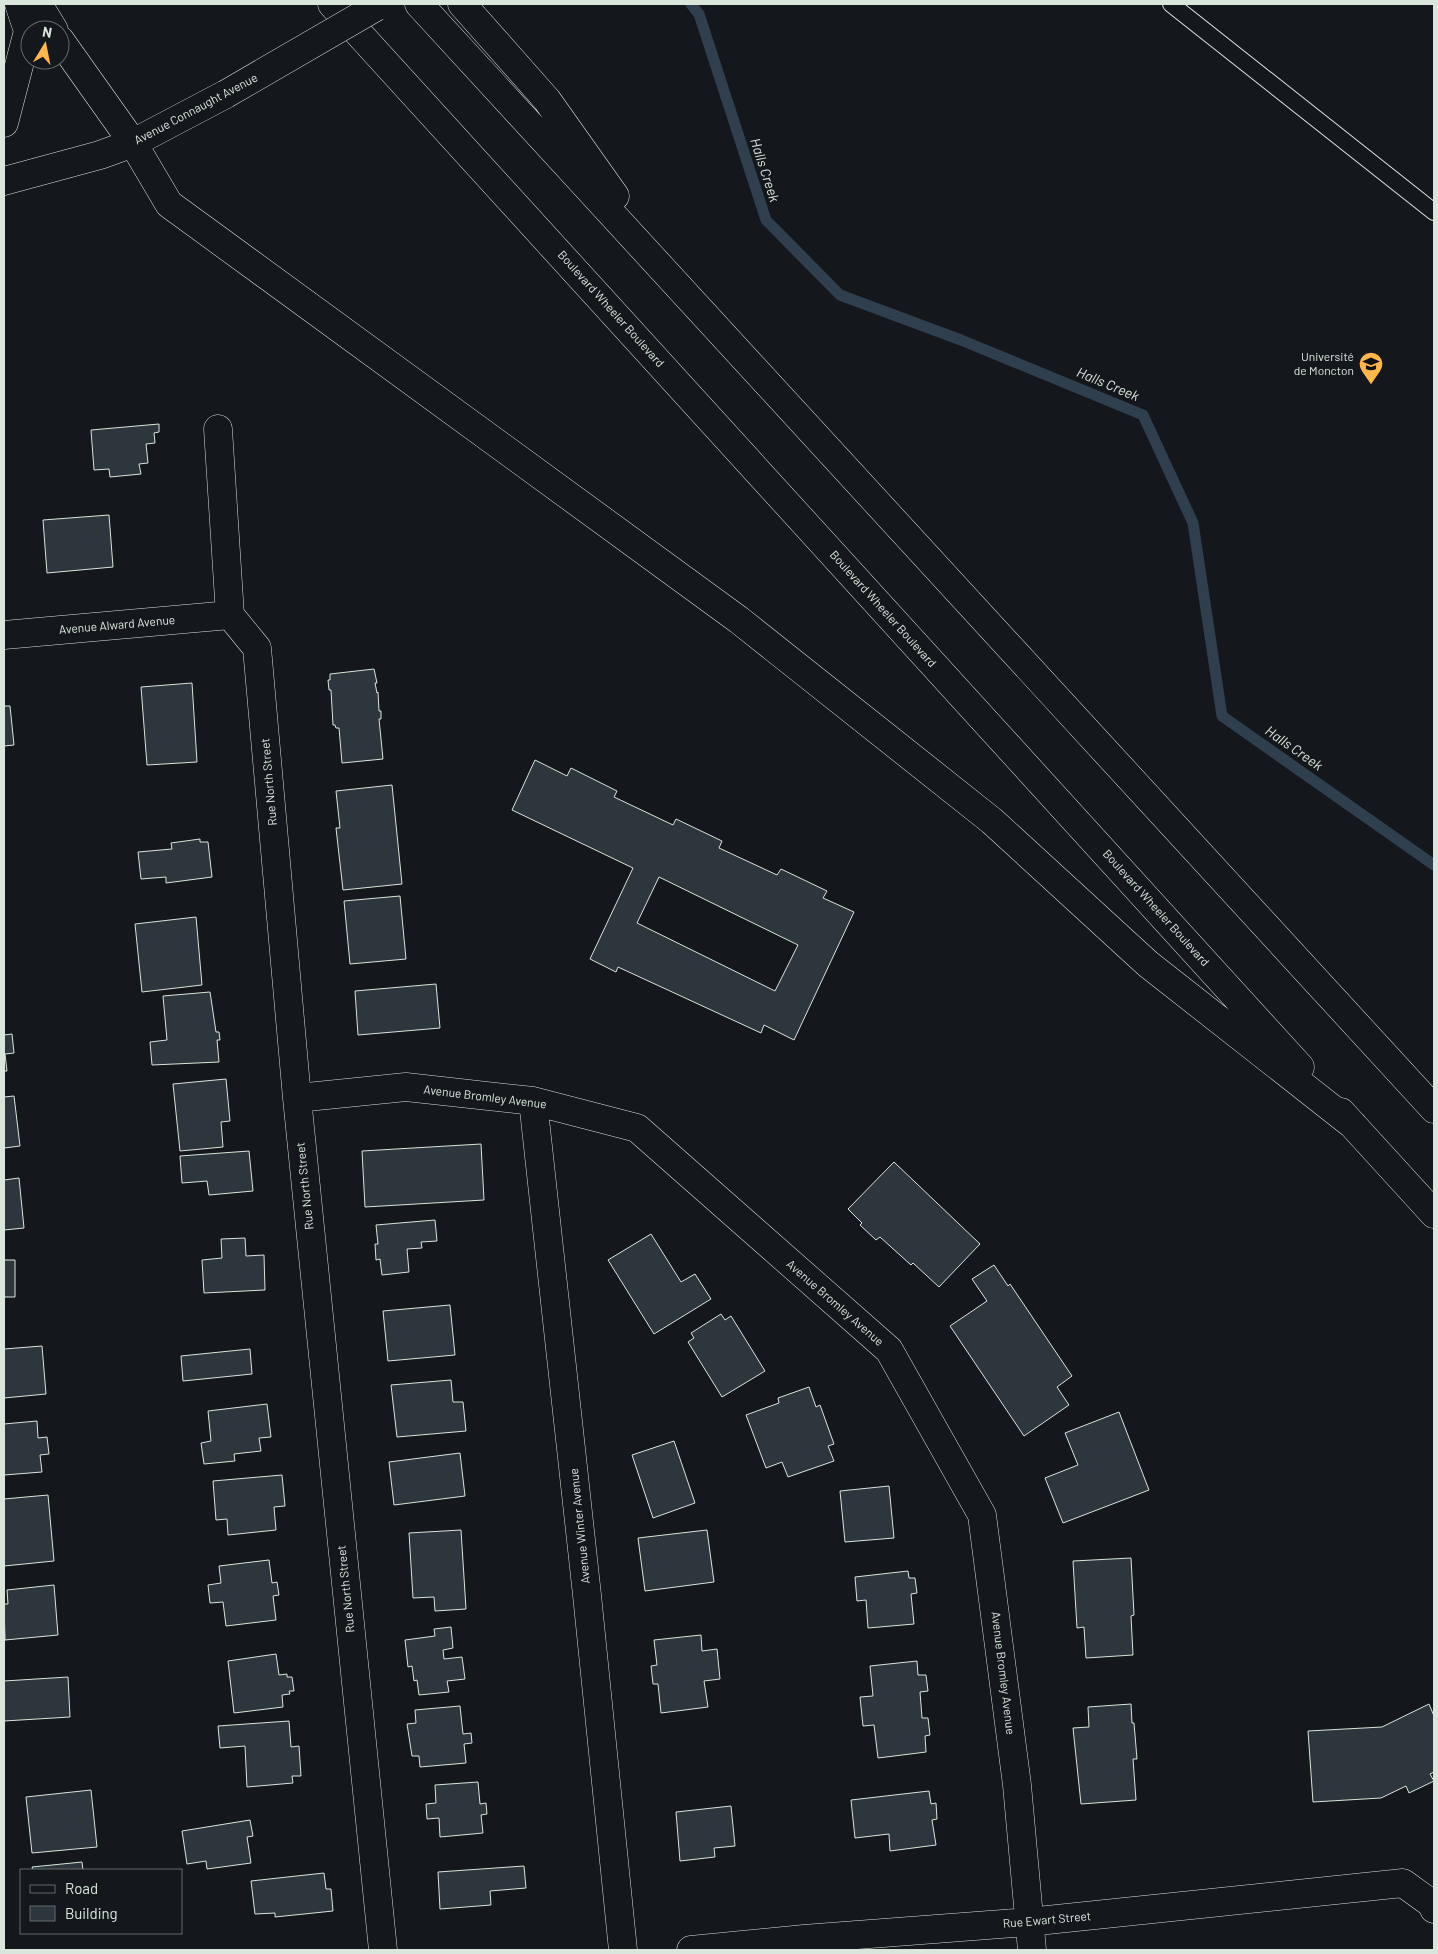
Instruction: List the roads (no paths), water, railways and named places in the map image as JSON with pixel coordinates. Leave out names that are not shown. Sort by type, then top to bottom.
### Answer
[{"type":"main road","points":[[4,123],[28,31],[19,4]]},
{"type":"main road","points":[[38,4],[48,20]]},
{"type":"main road","name":"Boulevard Wheeler Boulevard","points":[[332,4],[1434,1214]]},
{"type":"main road","points":[[419,4],[1434,1109]]},
{"type":"main road","points":[[462,4],[547,100],[684,293]]},
{"type":"main road","name":"Avenue Connaught Avenue","points":[[4,181],[100,155],[133,143],[226,94],[378,5]]},
{"type":"main road","points":[[70,54],[133,143],[169,204],[739,620],[992,820],[1148,964],[1353,1125]]},
{"type":"main road","points":[[218,429],[230,615]]},
{"type":"main road","name":"Avenue Alward Avenue","points":[[4,635],[230,615]]},
{"type":"main road","name":"Rue North Street","points":[[230,615],[256,648],[296,1098],[383,1950]]},
{"type":"main road","name":"Avenue Bromley Avenue","points":[[296,1098],[406,1087],[533,1101],[637,1128],[889,1350],[982,1515],[1017,1785],[1032,1950]]},
{"type":"main road","name":"Avenue Winter Avenue","points":[[533,1101],[587,1595],[623,1950]]},
{"type":"main road","name":"Rue Ewart Street","points":[[691,1950],[804,1939],[1028,1922],[1403,1883],[1432,1904],[1434,1909]]},
{"type":"lane","points":[[1171,4],[1434,212]]},
{"type":"waterway","name":"Halls Creek","points":[[691,4],[699,14],[766,220],[840,295],[961,340],[1143,415],[1193,523],[1222,716],[1434,865]]},
{"type":"place","name":"Université de Moncton","points":[[1371,385]]}]
